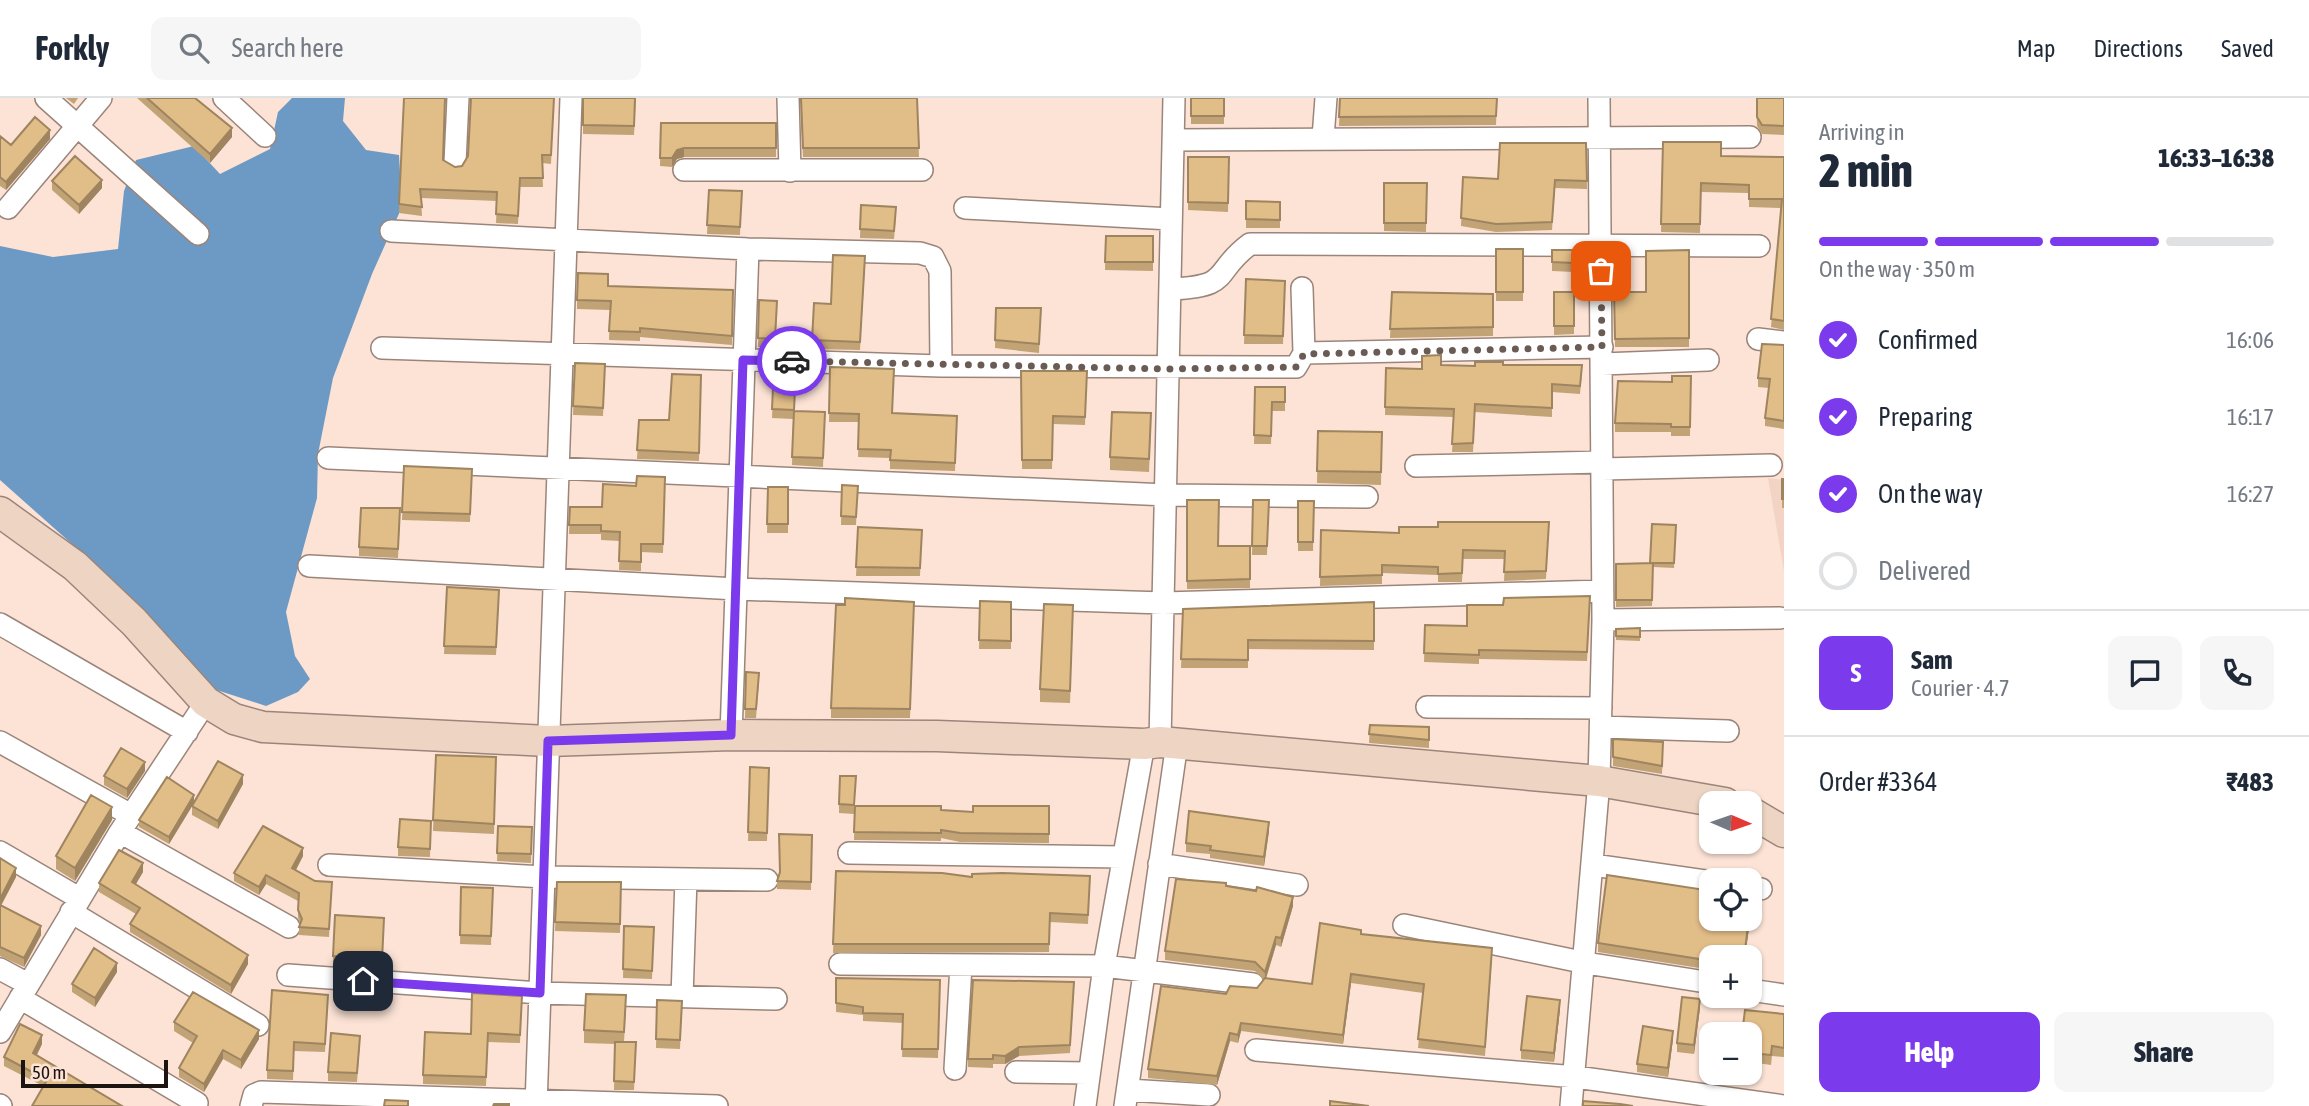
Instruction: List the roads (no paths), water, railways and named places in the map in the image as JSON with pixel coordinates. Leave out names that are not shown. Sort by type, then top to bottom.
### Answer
[{"type":"street","points":[[46,98],[198,233]]},
{"type":"street","points":[[8,208],[101,98]]},
{"type":"street","points":[[224,98],[265,135]]},
{"type":"street","points":[[455,163],[458,98]]},
{"type":"street","points":[[536,1104],[571,98]]},
{"type":"street","points":[[788,98],[790,171]]},
{"type":"street","points":[[1174,98],[1172,289],[1160,743],[1171,785],[1126,1098],[1209,1095]]},
{"type":"street","points":[[1323,138],[1326,98]]},
{"type":"street","points":[[1571,1106],[1586,963],[1601,717],[1603,620],[1599,98]]},
{"type":"street","points":[[1174,141],[1750,136]]},
{"type":"street","points":[[684,170],[922,170]]},
{"type":"street","points":[[965,208],[1171,219]]},
{"type":"street","points":[[391,231],[748,249],[920,253],[933,257],[940,271],[941,366]]},
{"type":"street","points":[[1172,289],[1201,288],[1219,280],[1236,255],[1250,244],[1759,246]]},
{"type":"street","points":[[731,735],[748,249]]},
{"type":"street","points":[[382,348],[941,366],[1169,369],[1296,367],[1304,354],[1302,288]]},
{"type":"street","points":[[1758,339],[1784,342]]},
{"type":"street","points":[[1304,354],[1602,356],[1708,360]]},
{"type":"street","points":[[328,458],[1167,495],[1367,497]]},
{"type":"street","points":[[1416,466],[1771,466]]},
{"type":"street","points":[[0,512],[75,566],[134,622],[206,702],[234,719],[263,727],[548,741],[731,735],[937,736],[1160,743],[1599,781],[1699,798]]},
{"type":"street","points":[[309,566],[737,589],[1163,603],[1602,591]]},
{"type":"street","points":[[1603,620],[1780,618]]},
{"type":"street","points":[[0,624],[187,732]]},
{"type":"street","points":[[0,1032],[75,905],[206,702]]},
{"type":"street","points":[[1427,707],[1601,717],[1728,731]]},
{"type":"street","points":[[0,742],[289,927]]},
{"type":"street","points":[[1085,1106],[1104,966],[1137,783],[1160,743]]},
{"type":"street","points":[[1137,783],[1171,785]]},
{"type":"street","points":[[1762,819],[1784,832]]},
{"type":"street","points":[[0,852],[75,905],[258,1025]]},
{"type":"street","points":[[849,853],[1123,857]]},
{"type":"street","points":[[1159,864],[1297,885]]},
{"type":"street","points":[[329,865],[544,877],[767,880]]},
{"type":"street","points":[[1593,865],[1699,880]]},
{"type":"street","points":[[682,997],[686,879]]},
{"type":"street","points":[[1405,925],[1586,963],[1699,981]]},
{"type":"street","points":[[840,964],[1104,966],[1253,984]]},
{"type":"street","points":[[955,1069],[961,965]]},
{"type":"street","points":[[0,969],[24,991],[197,1103]]},
{"type":"street","points":[[288,975],[540,993],[776,999]]},
{"type":"street","points":[[1762,992],[1784,995]]},
{"type":"street","points":[[1256,1050],[1576,1077],[1784,1106]]},
{"type":"street","points":[[1016,1072],[1088,1073]]},
{"type":"street","points":[[251,1106],[254,1095],[261,1092],[536,1104],[717,1106]]},
{"type":"water","points":[[292,98],[345,98],[343,121],[366,150],[399,155],[402,207],[372,274],[333,378],[318,454],[317,498],[286,612],[295,656],[310,679],[298,692],[266,706],[198,684],[118,585],[0,480],[0,246],[53,257],[118,249],[124,191],[136,160],[194,146],[220,174],[270,149],[278,112]]}]
